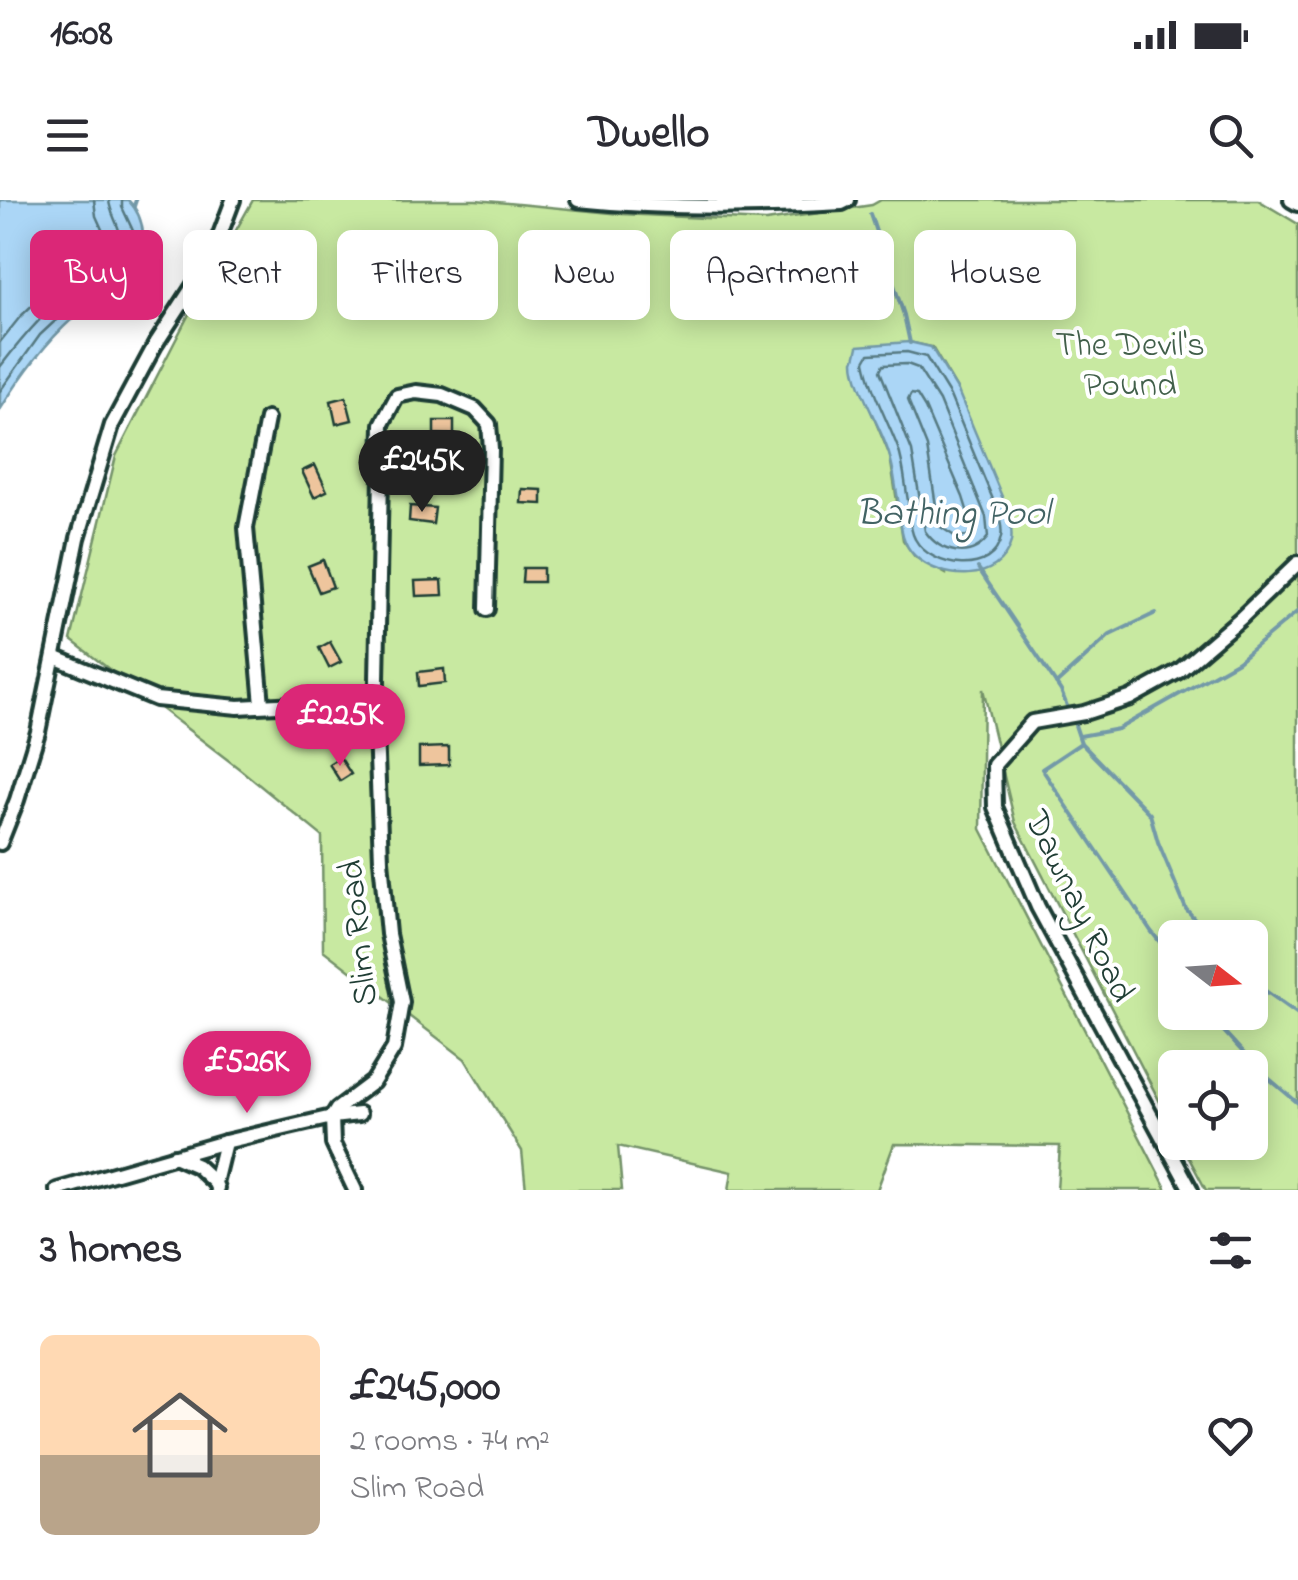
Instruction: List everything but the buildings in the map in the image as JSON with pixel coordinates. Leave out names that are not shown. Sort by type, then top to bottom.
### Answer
[{"type":"street","points":[[0,843],[38,732],[78,538],[112,425],[155,345],[203,271],[233,200]]},
{"type":"street","points":[[578,200],[768,208],[843,201]]},
{"type":"street","points":[[1292,200],[1298,204]]},
{"type":"street","name":"Slim Road","points":[[57,1190],[172,1155],[332,1117],[373,1082],[394,1048],[402,1002],[388,934],[376,731],[382,424],[397,396],[416,392],[442,396],[475,409],[489,424],[487,609]]},
{"type":"street","points":[[262,704],[246,528],[267,419]]},
{"type":"street","name":"Dawnay Road","points":[[1192,1190],[1038,907],[996,807],[994,766],[1032,722],[1084,713],[1130,698],[1178,671],[1298,563]]},
{"type":"street","points":[[54,657],[156,699],[238,707],[298,704],[376,731]]},
{"type":"street","points":[[354,1190],[333,1144],[332,1117],[359,1114]]},
{"type":"street","points":[[216,1187],[224,1142]]},
{"type":"street","points":[[172,1155],[198,1166],[216,1187]]},
{"type":"green space","name":"The Devil's Pound","points":[[253,200],[476,200],[622,214],[766,221],[872,205],[881,200],[1258,200],[1298,224],[1298,1190],[1206,1190],[1190,1160],[1268,1160],[1268,1050],[1158,1050],[1158,1098],[1015,822],[983,689],[981,829],[1167,1190],[1057,1190],[1060,1146],[894,1144],[877,1190],[729,1190],[732,1172],[618,1146],[622,1190],[526,1190],[522,1151],[465,1059],[323,950],[322,836],[71,640],[116,456],[186,320],[317,320],[317,230],[236,230]],"holes":[[[909,342],[932,347],[958,391],[946,574],[915,557],[903,540],[890,456],[859,382]]]},
{"type":"water","points":[[0,200],[128,200],[143,230],[30,230],[30,320],[71,320],[33,362],[0,410]]},
{"type":"water","name":"Bathing Pool","points":[[909,342],[931,347],[958,391],[1008,511],[1011,542],[1005,556],[983,571],[954,574],[939,570],[915,556],[903,537],[891,460],[858,382],[854,361],[858,346]]},
{"type":"waterway","points":[[134,206],[136,200]]},
{"type":"waterway","points":[[870,214],[910,343]]},
{"type":"waterway","points":[[978,568],[1061,691],[1067,706]]},
{"type":"waterway","points":[[1080,736],[1118,729],[1238,661],[1298,611]]},
{"type":"waterway","points":[[1056,684],[1110,635],[1156,613]]},
{"type":"waterway","points":[[1075,725],[1081,743],[1150,814],[1186,909],[1196,920]]},
{"type":"waterway","points":[[1081,743],[1042,769],[1158,940]]},
{"type":"waterway","points":[[1268,993],[1298,1014]]},
{"type":"waterway","points":[[1222,1030],[1260,1071],[1298,1103]]}]
